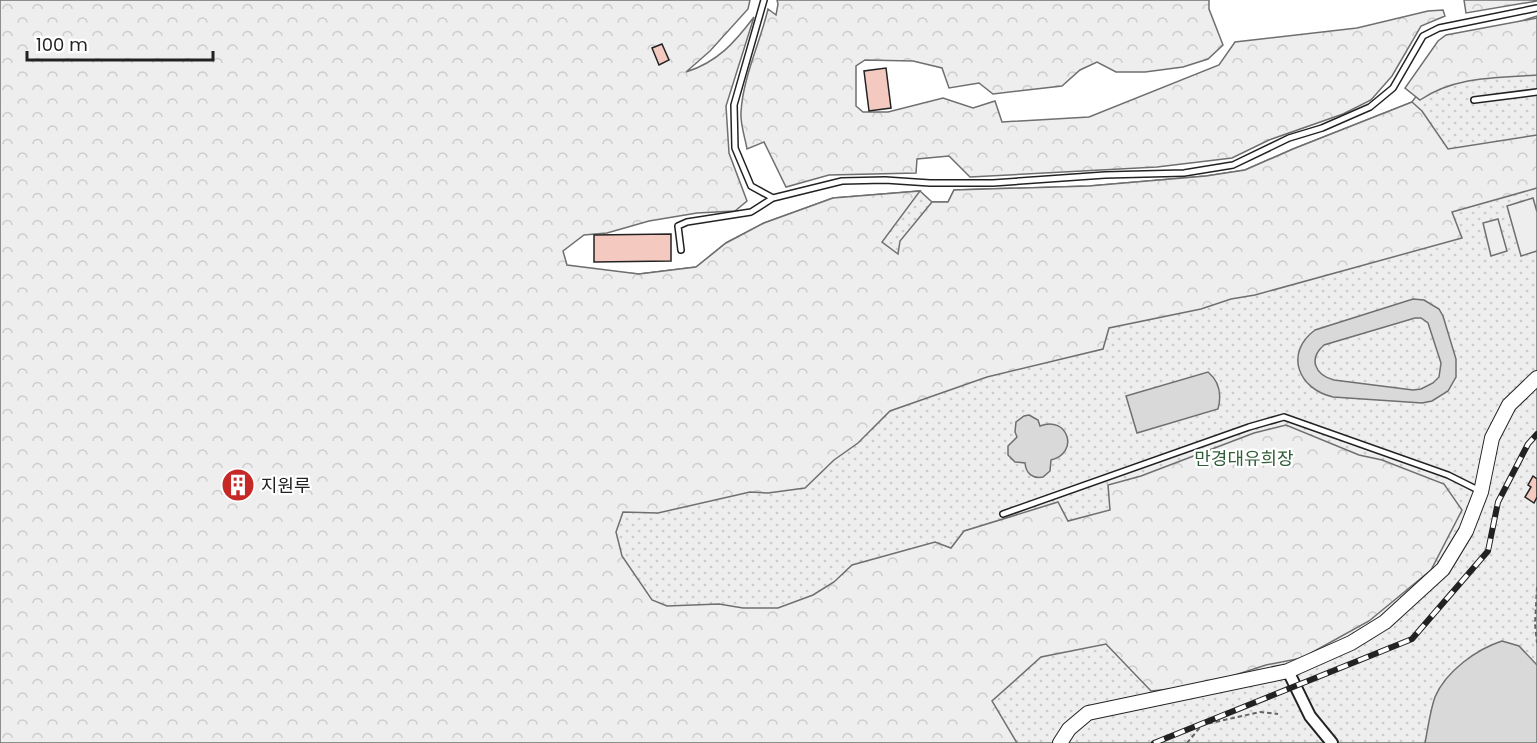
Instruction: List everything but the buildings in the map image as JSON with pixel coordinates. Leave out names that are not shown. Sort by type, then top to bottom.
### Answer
[{"type":"street","points":[[1060,743],[1069,729],[1088,713],[1288,671],[1351,643],[1385,622],[1443,569],[1455,550],[1466,531],[1481,492],[1492,438],[1509,405],[1537,378]]},
{"type":"street","points":[[1288,671],[1310,716],[1332,743]]},
{"type":"lane","points":[[764,0],[734,105],[735,148],[751,186],[773,198]]},
{"type":"lane","points":[[681,250],[678,226],[687,222],[751,212],[773,198],[842,181],[993,183],[1105,175],[1184,173],[1233,165],[1289,138],[1322,128],[1370,107],[1393,88],[1423,36],[1439,28],[1537,8]]},
{"type":"lane","points":[[1474,100],[1537,92]]},
{"type":"lane","points":[[1003,514],[1249,427],[1284,417],[1448,475],[1481,492]]},
{"type":"path","points":[[1537,587],[1535,624],[1537,643]]},
{"type":"path","points":[[1187,743],[1202,725],[1260,712],[1278,714]]},
{"type":"green space","name":"만경대유희장","points":[[0,0],[750,0],[748,9],[710,51],[686,72],[717,57],[740,35],[754,17],[726,106],[729,153],[747,201],[735,211],[697,213],[649,221],[607,233],[584,235],[563,251],[567,265],[639,274],[696,267],[726,243],[764,223],[833,198],[920,191],[882,242],[898,254],[900,241],[932,202],[948,202],[954,190],[1089,186],[1206,176],[1245,170],[1412,102],[1422,111],[1448,149],[1537,135],[1537,188],[1452,212],[1462,238],[1201,309],[1109,328],[1103,349],[987,377],[890,411],[858,443],[834,460],[805,488],[768,493],[750,492],[658,513],[623,512],[616,532],[622,556],[652,600],[667,606],[719,604],[743,608],[778,608],[813,595],[834,582],[852,565],[935,542],[951,548],[964,531],[1058,502],[1068,521],[1110,510],[1108,485],[1141,476],[1254,433],[1286,425],[1359,455],[1382,460],[1444,484],[1462,510],[1431,570],[1369,621],[1302,658],[1266,665],[1201,686],[1151,691],[1106,644],[1041,657],[992,701],[1017,743],[0,743]]},
{"type":"green space","points":[[777,0],[1209,0],[1209,9],[1223,45],[1208,59],[1183,67],[1145,72],[1116,72],[1097,62],[1080,70],[1062,86],[993,94],[979,83],[949,88],[942,68],[913,61],[865,60],[856,66],[856,106],[863,112],[888,112],[943,98],[973,108],[995,101],[1002,122],[1089,117],[1219,65],[1235,42],[1357,28],[1428,11],[1443,10],[1445,16],[1421,26],[1392,76],[1371,100],[1343,114],[1269,140],[1232,158],[1157,167],[970,177],[949,156],[917,159],[916,173],[829,175],[786,187],[764,142],[747,149],[741,117],[742,99],[748,73],[768,9],[776,15]]},
{"type":"green space","points":[[1464,0],[1537,0],[1537,1],[1466,13]]},
{"type":"green space","name":"만경대유희장","points":[[1537,16],[1537,743],[0,743],[0,224],[639,274],[696,267],[726,243],[764,223],[833,198],[920,191],[932,202],[948,202],[954,190],[1089,186],[1206,176],[1245,170],[1412,102],[1458,41]]},
{"type":"green space","points":[[1537,18],[1537,75],[1462,82],[1433,92],[1420,100],[1405,88],[1438,41],[1446,35]]},
{"type":"green space","points":[[1533,198],[1537,212],[1537,251],[1521,256],[1507,206]]},
{"type":"green space","points":[[1498,219],[1507,251],[1491,256],[1483,223]]},
{"type":"shaded area","points":[[1413,299],[1424,300],[1439,309],[1443,316],[1456,359],[1456,377],[1448,391],[1432,401],[1422,403],[1333,397],[1321,393],[1304,378],[1299,369],[1298,359],[1305,339],[1315,330]],"holes":[[[1421,318],[1428,323],[1441,363],[1439,377],[1421,389],[1413,390],[1334,380],[1327,378],[1316,366],[1316,356],[1324,345]]]},
{"type":"shaded area","points":[[1208,372],[1219,389],[1218,409],[1137,433],[1126,396]]},
{"type":"shaded area","points":[[1029,415],[1038,420],[1040,426],[1050,424],[1058,426],[1067,436],[1068,443],[1065,450],[1060,456],[1051,460],[1050,471],[1043,477],[1031,475],[1025,463],[1015,462],[1008,455],[1008,446],[1017,437],[1016,422]]},
{"type":"shaded area","points":[[1502,641],[1519,646],[1537,665],[1537,743],[1425,743],[1430,714],[1440,687],[1463,662],[1483,649]]},
{"type":"railway","points":[[1154,743],[1412,639],[1488,551],[1498,502],[1528,444],[1537,434]]},
{"type":"place","name":"지원루","points":[[238,485]]}]
